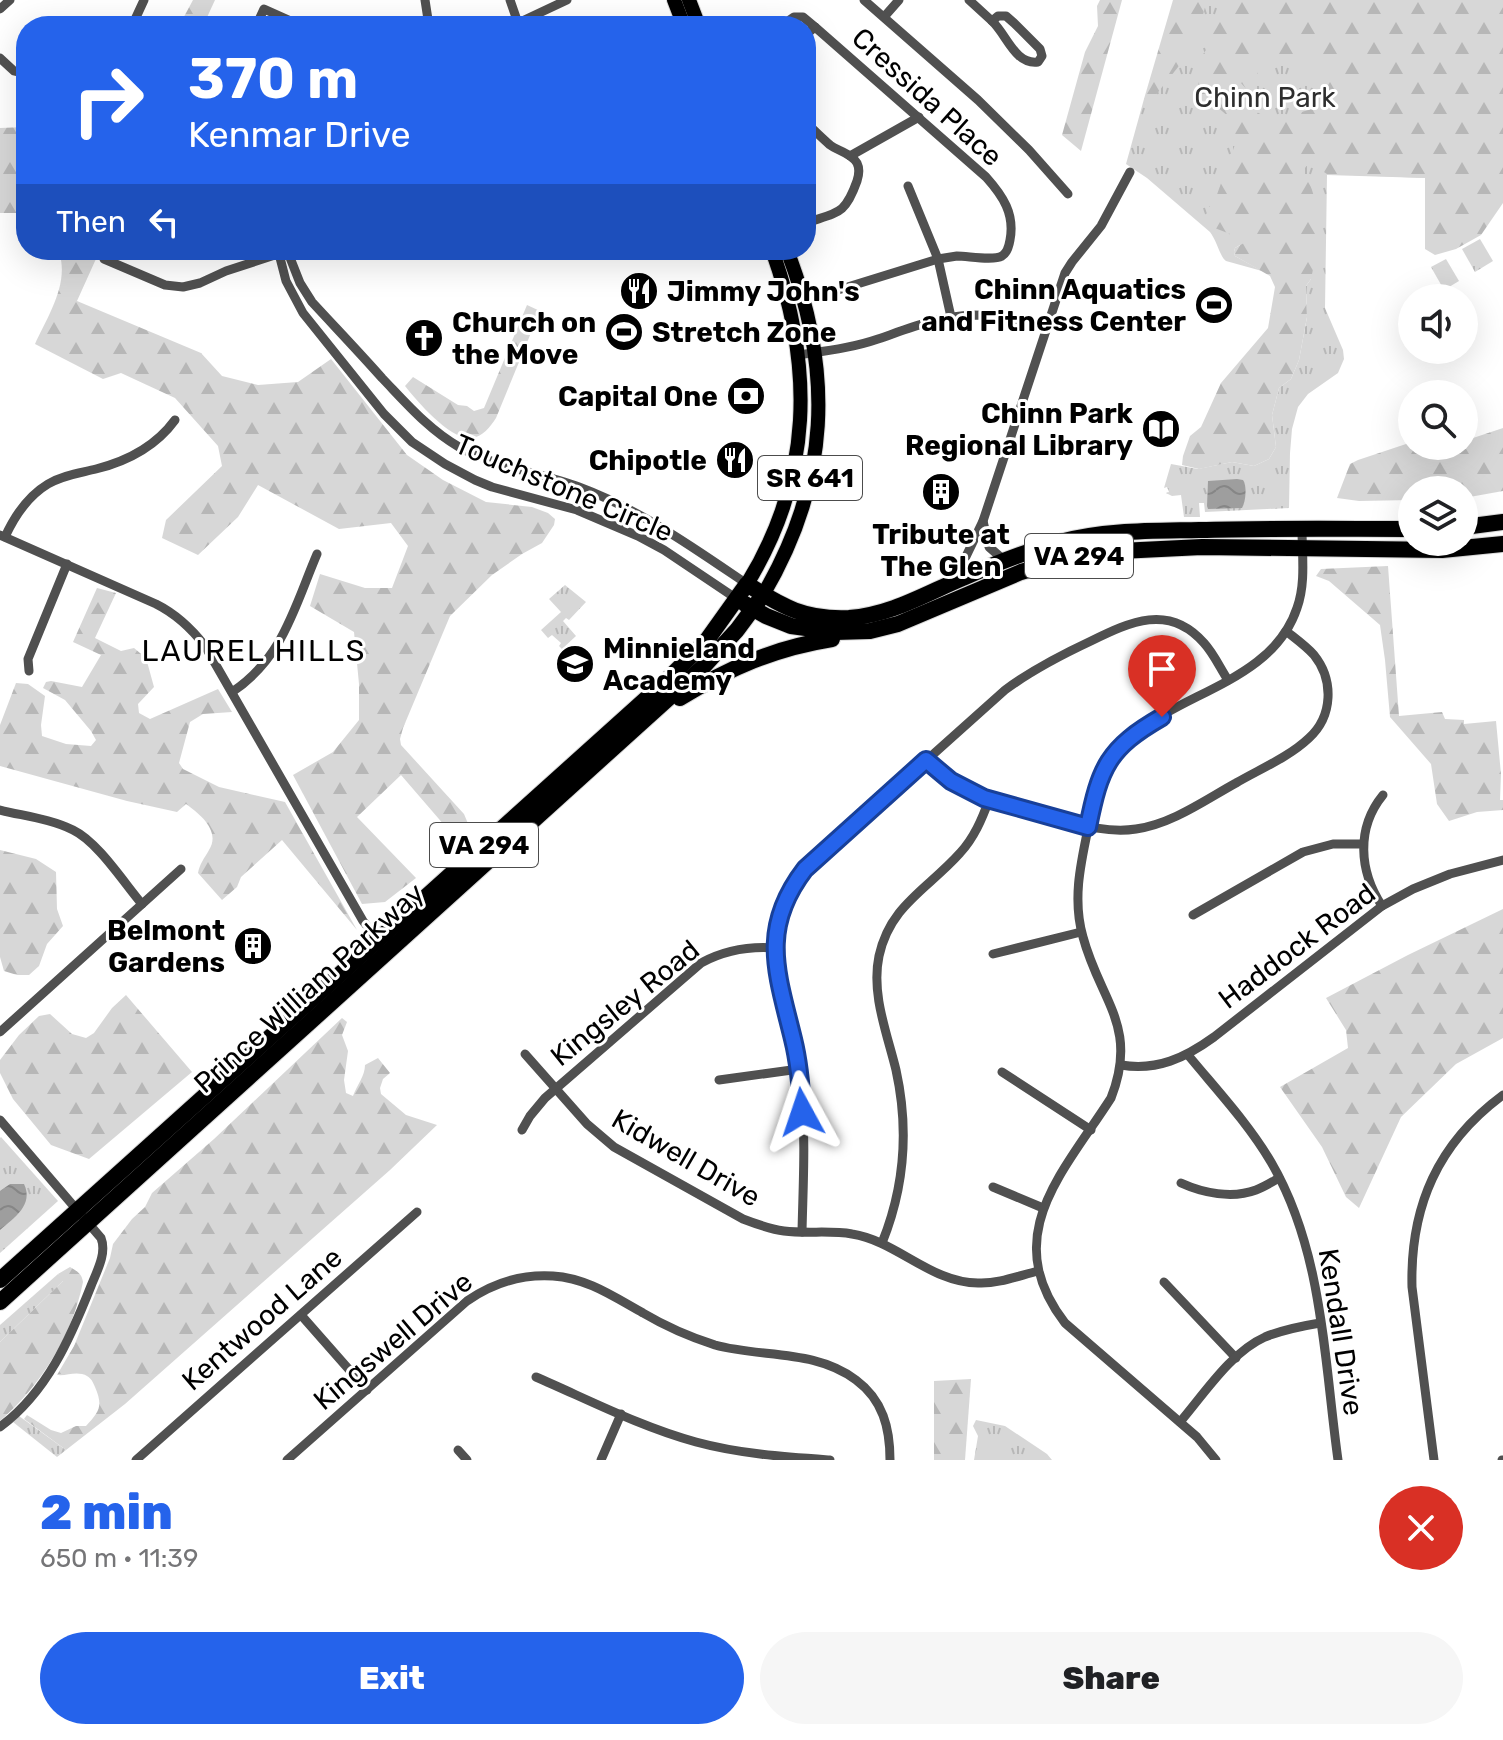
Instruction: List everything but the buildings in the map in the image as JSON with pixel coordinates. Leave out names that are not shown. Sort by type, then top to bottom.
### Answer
[{"type":"highway","points":[[1478,525],[1503,522]]},
{"type":"highway","name":"VA 294","points":[[747,584],[785,608],[822,618],[846,618],[890,610],[1058,542],[1116,533],[1219,529],[1398,529]]},
{"type":"highway","name":"VA 294","points":[[636,728],[680,698],[739,665],[776,650],[898,624],[1021,572],[1076,556],[1202,547],[1442,550],[1503,544]]},
{"type":"highway","name":"Prince William Parkway","points":[[0,1302],[83,1216],[383,945],[673,675],[707,640],[747,584]]},
{"type":"highway","name":"Prince William Parkway","points":[[383,945],[636,728],[719,651],[763,595]]},
{"type":"highway","points":[[737,599],[782,624],[835,632],[870,631]]},
{"type":"highway","name":"Prince William Parkway","points":[[0,1280],[83,1216]]},
{"type":"main road","name":"SR 641","points":[[747,584],[766,552],[777,525],[792,476],[800,419],[799,355],[790,304],[775,260]]},
{"type":"main road","name":"SR 641","points":[[763,595],[788,549],[799,520],[812,470],[819,412],[816,353],[805,300],[791,260]]},
{"type":"street","points":[[0,9],[10,0]]},
{"type":"street","points":[[535,16],[567,0]]},
{"type":"street","points":[[864,0],[986,108],[1068,194]]},
{"type":"street","points":[[884,17],[899,0]]},
{"type":"street","points":[[969,0],[992,21],[1001,29],[1025,61],[1034,63],[1041,60],[1040,49],[1006,16],[992,21]]},
{"type":"street","points":[[261,16],[264,9],[280,16]]},
{"type":"street","name":"Cressida Place","points":[[816,28],[986,177],[1004,199],[1010,217],[1010,240],[1002,256],[938,259],[825,294]]},
{"type":"street","points":[[0,58],[16,72]]},
{"type":"street","points":[[850,156],[919,117]]},
{"type":"street","points":[[816,132],[856,161],[859,170],[848,202],[838,212],[816,220]]},
{"type":"street","points":[[948,585],[959,571],[983,521],[1065,273],[1101,226],[1130,172]]},
{"type":"street","points":[[908,186],[938,259],[951,317]]},
{"type":"street","points":[[106,260],[165,285],[183,287],[257,260]]},
{"type":"street","name":"Touchstone Circle","points":[[284,260],[286,281],[303,313],[384,414],[420,448],[492,487],[577,510],[638,536],[737,599]]},
{"type":"street","name":"Touchstone Circle","points":[[288,260],[312,302],[413,412],[443,437],[495,463],[564,482],[606,498],[670,533],[747,584]]},
{"type":"street","points":[[799,355],[861,344],[909,327],[951,317],[1005,317],[1046,327]]},
{"type":"street","points":[[175,420],[157,441],[129,458],[71,474],[38,491],[2,536],[156,604],[189,626],[205,646],[363,921],[383,945]]},
{"type":"street","points":[[983,521],[989,547],[1005,561]]},
{"type":"street","points":[[1216,1460],[1197,1437],[1065,1323],[1047,1296],[1038,1271],[1036,1236],[1043,1208],[1062,1172],[1111,1098],[1121,1065],[1119,1027],[1081,932],[1079,918],[1078,888],[1099,779],[1112,756],[1146,726],[1228,680],[1272,649],[1286,631],[1299,605],[1302,590],[1302,529]]},
{"type":"street","points":[[232,692],[256,674],[275,651],[317,554]]},
{"type":"street","points":[[29,671],[28,659],[67,564]]},
{"type":"street","points":[[802,1232],[803,1149],[799,1069],[777,976],[775,948],[783,908],[805,869],[988,703],[1018,680],[1131,622],[1153,619],[1183,627],[1207,645],[1228,680]]},
{"type":"street","points":[[926,760],[951,781],[989,800],[1088,827],[1119,830],[1159,823],[1247,776],[1310,737],[1320,725],[1329,696],[1326,676],[1314,655],[1286,631]]},
{"type":"street","points":[[1382,906],[1370,883],[1363,844],[1371,812],[1383,795]]},
{"type":"street","points":[[882,1243],[901,1182],[904,1141],[900,1093],[877,987],[879,959],[895,918],[916,893],[968,845],[989,800]]},
{"type":"street","points":[[0,810],[76,831],[89,841],[142,904]]},
{"type":"street","points":[[1193,915],[1303,852],[1333,844],[1363,844]]},
{"type":"street","name":"Haddock Road","points":[[1121,1065],[1146,1067],[1188,1055],[1382,906],[1450,874],[1503,860]]},
{"type":"street","points":[[2,1027],[181,869]]},
{"type":"street","points":[[993,954],[1081,932]]},
{"type":"street","name":"Kingsley Road","points":[[522,1130],[541,1103],[557,1088],[701,963],[736,949],[775,948]]},
{"type":"street","name":"Kidwell Drive","points":[[525,1054],[600,1136],[620,1151],[743,1219],[774,1229],[853,1234],[882,1243],[939,1273],[967,1282],[991,1283],[1038,1271]]},
{"type":"street","name":"Kendall Drive","points":[[1188,1055],[1253,1135],[1279,1178],[1299,1222],[1313,1275],[1338,1460]]},
{"type":"street","points":[[719,1080],[799,1069]]},
{"type":"street","points":[[1002,1072],[1091,1130]]},
{"type":"street","points":[[1434,1460],[1412,1287],[1415,1232],[1425,1194],[1450,1147],[1471,1121],[1503,1095]]},
{"type":"street","points":[[0,1427],[45,1381],[61,1356],[103,1251],[101,1238],[1,1121]]},
{"type":"street","points":[[1181,1183],[1199,1190],[1226,1194],[1256,1190],[1279,1178]]},
{"type":"street","points":[[993,1187],[1043,1208]]},
{"type":"street","name":"Kentwood Lane","points":[[136,1460],[417,1212]]},
{"type":"street","name":"Kingswell Drive","points":[[287,1460],[477,1294],[514,1279],[555,1276],[600,1289],[663,1324],[713,1344],[821,1361],[847,1373],[866,1388],[881,1408],[889,1431],[890,1460]]},
{"type":"street","points":[[1164,1282],[1236,1358]]},
{"type":"street","points":[[301,1315],[367,1390]]},
{"type":"street","points":[[1180,1422],[1245,1349],[1286,1330],[1320,1323]]},
{"type":"street","points":[[536,1377],[675,1436],[699,1443],[794,1459],[830,1460]]},
{"type":"street","points":[[601,1460],[621,1414]]},
{"type":"street","points":[[458,1450],[467,1460]]},
{"type":"green space","points":[[193,0],[215,0],[208,16],[184,16]]},
{"type":"green space","points":[[1100,0],[1122,0],[1081,151],[1062,135],[1085,52],[1098,26],[1097,6]]},
{"type":"green space","points":[[1173,0],[1207,0],[1190,52],[1151,101],[1146,103],[1144,99]]},
{"type":"green space","name":"Chinn Park","points":[[1194,0],[1503,0],[1425,245],[1425,178],[1327,175],[1325,308],[1344,359],[1338,373],[1308,394],[1298,407],[1292,429],[1289,508],[1205,512],[1204,503],[1199,503],[1200,517],[1184,517],[1181,495],[1172,496],[1166,493],[1169,492],[1167,487],[1164,488],[1171,464],[1198,469],[1232,462],[1254,466],[1269,459],[1276,447],[1272,415],[1279,388],[1291,379],[1299,360],[1307,317],[1306,286],[1311,279],[1240,245],[1235,248],[1235,256],[1262,271],[1226,261],[1210,232],[1126,164],[1144,99],[1179,50]]},
{"type":"green space","name":"Chinn Park","points":[[1225,0],[1503,0],[1503,203],[1481,235],[1456,249],[1435,255],[1425,249],[1425,178],[1327,174],[1308,164],[1305,174],[1315,200],[1318,245],[1311,279],[1306,286],[1307,317],[1299,360],[1291,379],[1279,388],[1272,415],[1276,447],[1269,459],[1254,466],[1232,462],[1199,469],[1182,465],[1190,436],[1201,427],[1221,383],[1268,328],[1275,287],[1270,276],[1235,256],[1235,248],[1244,243],[1243,239],[1204,221],[1237,139],[1230,118],[1199,91],[1197,63],[1206,50]],"holes":[[[1267,57],[1316,62],[1323,98],[1315,108],[1275,120],[1238,102],[1220,85],[1223,76],[1232,76],[1251,94],[1256,90],[1258,69]]]},
{"type":"green space","points":[[16,127],[16,213],[0,213],[0,128]]},
{"type":"green space","points":[[1480,239],[1493,261],[1475,272],[1462,249]]},
{"type":"green space","points":[[1446,259],[1459,281],[1441,284],[1431,267]]},
{"type":"green space","points":[[95,260],[77,301],[201,353],[222,376],[258,385],[298,382],[331,359],[407,455],[443,480],[486,502],[532,507],[555,519],[542,543],[492,575],[450,616],[403,728],[401,745],[464,814],[469,826],[466,833],[459,837],[451,833],[401,775],[357,817],[416,878],[385,902],[362,904],[293,775],[333,752],[359,720],[354,632],[310,606],[320,574],[365,588],[392,588],[408,546],[391,523],[339,529],[258,485],[238,517],[198,555],[162,538],[166,520],[222,466],[218,446],[175,398],[121,373],[103,379],[35,344],[60,286],[61,262]]},
{"type":"green space","points":[[527,305],[540,311],[496,418],[479,436],[471,438],[454,433],[417,401],[405,386],[413,377],[458,405],[474,411],[484,408]]},
{"type":"green space","points":[[1503,428],[1503,491],[1478,495],[1478,476],[1398,476],[1398,500],[1337,498],[1350,464],[1358,460],[1398,447],[1398,460],[1478,460],[1478,436]]},
{"type":"green space","points":[[1388,566],[1399,716],[1442,712],[1445,719],[1464,720],[1464,724],[1496,721],[1503,810],[1477,812],[1449,821],[1437,804],[1431,764],[1390,717],[1380,625],[1329,581],[1316,576],[1321,569]]},
{"type":"green space","points":[[565,585],[586,602],[569,620],[566,618],[563,621],[576,636],[562,649],[559,646],[561,643],[552,635],[548,638],[541,630],[561,612],[549,599]]},
{"type":"green space","points":[[97,588],[116,593],[95,638],[121,651],[134,648],[146,658],[154,687],[138,704],[139,713],[150,719],[218,689],[232,712],[203,714],[190,722],[179,763],[183,769],[219,787],[285,802],[357,930],[282,840],[241,877],[237,887],[222,900],[198,873],[212,843],[211,830],[203,818],[186,804],[177,812],[0,766],[0,725],[16,683],[28,684],[45,696],[42,736],[66,744],[91,746],[96,740],[65,700],[43,688],[46,682],[51,681],[82,687],[101,655],[73,642]]},
{"type":"green space","points":[[0,850],[36,859],[56,872],[57,909],[63,926],[47,944],[39,966],[29,975],[4,971],[0,957]]},
{"type":"green space","points":[[1503,909],[1503,1038],[1456,1064],[1401,1117],[1359,1208],[1346,1197],[1322,1147],[1280,1087],[1348,1048],[1346,1030],[1326,998]]},
{"type":"green space","points":[[126,995],[192,1072],[89,1159],[51,1145],[13,1099],[0,1073],[0,1060],[39,1016],[50,1014],[72,1034],[86,1038],[94,1033]]},
{"type":"green space","points":[[342,1018],[347,1022],[342,1035],[348,1051],[344,1080],[346,1093],[353,1096],[365,1065],[378,1058],[390,1073],[383,1079],[381,1094],[406,1115],[437,1125],[125,1404],[66,1450],[24,1419],[27,1415],[61,1433],[76,1426],[86,1426],[97,1412],[99,1399],[89,1377],[57,1375],[74,1346],[113,1244],[145,1207],[152,1193]]},
{"type":"green space","points":[[0,1138],[58,1201],[0,1253]]},
{"type":"green space","points":[[70,1267],[79,1273],[83,1282],[63,1340],[29,1392],[0,1421],[0,1342],[63,1281],[58,1274]]},
{"type":"green space","points":[[58,1274],[64,1280],[0,1342],[0,1325]]},
{"type":"green space","points":[[971,1379],[965,1460],[934,1460],[934,1381]]},
{"type":"green space","points":[[19,1416],[66,1450],[57,1457],[13,1422]]},
{"type":"green space","points":[[976,1420],[1005,1426],[1052,1460],[974,1460],[978,1436],[973,1426]]},
{"type":"water","points":[[1243,480],[1245,486],[1242,508],[1208,509],[1208,481]]},
{"type":"water","points":[[10,1184],[24,1184],[26,1198],[21,1210],[0,1230],[0,1191]]},
{"type":"place","name":"Jimmy John's","points":[[639,291]]},
{"type":"place","name":"Chinn Aquatics and Fitness Center","points":[[1214,305]]},
{"type":"place","name":"Stretch Zone","points":[[624,332]]},
{"type":"place","name":"Church on the Move","points":[[424,338]]},
{"type":"place","name":"Capital One","points":[[746,396]]},
{"type":"place","name":"Chinn Park Regional Library","points":[[1161,429]]},
{"type":"place","name":"Chipotle","points":[[735,460]]},
{"type":"place","name":"Tribute at The Glen","points":[[941,492]]},
{"type":"place","name":"Minnieland Academy","points":[[575,664]]},
{"type":"place","name":"Belmont Gardens","points":[[253,946]]},
{"type":"district","name":"LAUREL HILLS","points":[[254,651]]},
{"type":"route","points":[[802,1112],[799,1069],[777,976],[775,948],[783,908],[805,869],[926,760],[967,791],[1005,805],[1088,827],[1099,779],[1112,756],[1131,737],[1162,717]]}]
